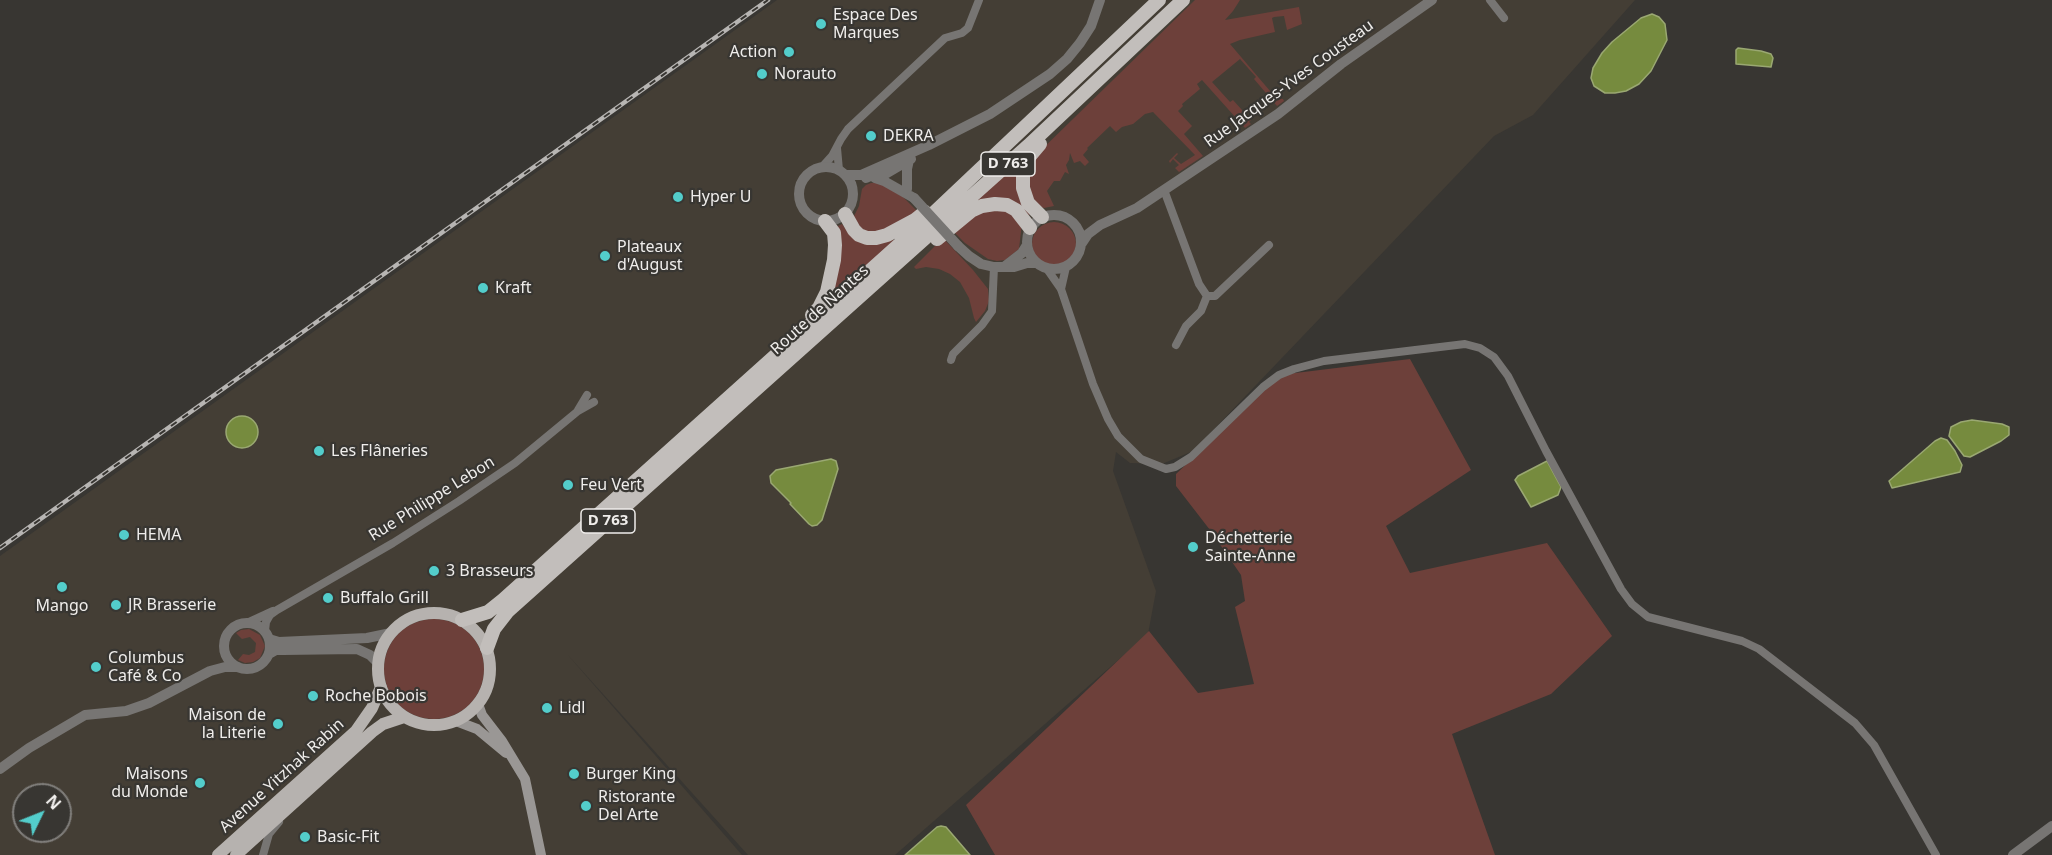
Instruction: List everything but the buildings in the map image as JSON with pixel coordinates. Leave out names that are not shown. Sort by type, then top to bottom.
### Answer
[{"type":"highway","name":"Route de Nantes","points":[[462,620],[480,615],[494,607],[946,202],[1159,0]]},
{"type":"highway","name":"Route de Nantes","points":[[487,648],[494,629],[508,611],[1069,108],[1183,0]]},
{"type":"highway","points":[[1042,217],[1028,203],[1023,189],[1023,174],[1029,157],[1064,122],[1069,108]]},
{"type":"highway","points":[[845,214],[859,235],[876,238],[887,235],[915,220],[934,204],[946,202]]},
{"type":"highway","points":[[816,336],[841,324],[971,211],[982,206],[1007,205],[1022,216],[1030,228]]},
{"type":"highway","points":[[779,353],[790,335],[819,308],[827,292],[835,245],[834,233],[825,221]]},
{"type":"main road","points":[[432,612],[448,614],[462,620],[477,632],[487,648],[490,677],[486,692],[468,714],[456,721],[439,725],[421,724],[404,717],[390,704],[381,687],[378,663],[382,647],[402,622],[416,615],[432,612]]},
{"type":"main road","name":"Avenue Yitzhak Rabin","points":[[218,855],[356,731],[372,708],[381,687]]},
{"type":"main road","points":[[478,704],[482,715],[520,770],[528,788],[542,855]]},
{"type":"main road","name":"Avenue Yitzhak Rabin","points":[[236,855],[372,732],[383,724],[404,717]]},
{"type":"main road","points":[[456,721],[477,729],[512,758]]},
{"type":"street","points":[[929,146],[888,173],[882,176],[875,174],[866,179],[854,191],[851,206],[845,214],[835,220],[817,220],[804,209],[798,191],[801,182],[809,172],[823,166],[848,129],[945,38],[962,33],[968,28],[979,0]]},
{"type":"street","points":[[823,166],[861,175],[929,146],[990,114],[1050,74],[1067,59],[1091,26],[1100,0]]},
{"type":"street","name":"Rue Jacques-Yves Cousteau","points":[[1082,243],[1088,234],[1100,225],[1137,208],[1278,114],[1341,64],[1432,0]]},
{"type":"street","points":[[1490,0],[1504,18]]},
{"type":"street","points":[[837,148],[843,172],[854,191]]},
{"type":"street","points":[[909,160],[907,169],[910,193]]},
{"type":"street","points":[[875,170],[888,173],[910,193],[958,246],[981,264],[1014,267],[1037,263]]},
{"type":"street","points":[[866,179],[884,181],[910,193]]},
{"type":"street","points":[[1164,190],[1199,285],[1207,296]]},
{"type":"street","points":[[951,360],[960,345],[982,325],[992,311],[999,267],[1022,253],[1027,245],[1030,228],[1042,217],[1051,214],[1060,215],[1076,225],[1082,243],[1077,257],[1066,267],[1056,270],[1047,269]]},
{"type":"street","name":"Rue Jacques-Yves Cousteau","points":[[1076,225],[1100,225]]},
{"type":"street","points":[[1027,245],[1032,258],[1047,269],[1062,289],[1093,384],[1118,436],[1141,459],[1166,469],[1175,467],[1191,457],[1263,387],[1280,375],[1294,369],[1324,361],[1465,344],[1480,348],[1494,357],[1508,376],[1562,481],[1621,589],[1632,604],[1648,617],[1742,641],[1759,649],[1855,723],[1874,745],[1936,855]]},
{"type":"street","points":[[1207,296],[1215,296],[1269,245]]},
{"type":"street","points":[[1062,289],[1066,267]]},
{"type":"street","points":[[1176,345],[1186,326],[1201,311],[1207,296]]},
{"type":"street","points":[[578,411],[587,395]]},
{"type":"street","name":"Rue Philippe Lebon","points":[[247,623],[277,610],[393,543],[459,501],[535,448],[578,411],[594,402]]},
{"type":"street","points":[[0,769],[29,748],[85,715],[126,711],[141,706],[210,671],[225,667],[255,668],[269,654],[266,622],[277,610]]},
{"type":"street","points":[[238,667],[226,654],[225,640],[230,631],[238,625],[247,623],[260,627],[267,635],[279,642],[367,638],[391,633]]},
{"type":"street","points":[[269,654],[283,650],[357,649],[378,663]]},
{"type":"street","points":[[210,671],[226,654]]},
{"type":"street","points":[[263,855],[269,834],[300,798]]},
{"type":"street","points":[[2013,855],[2052,826]]},
{"type":"shaded area","points":[[777,0],[1635,0],[1533,115],[1494,136],[1193,451],[1162,464],[1130,463],[1116,452],[1113,471],[1156,591],[1148,634],[895,855],[748,855],[567,654],[742,855],[0,855],[0,556]]},
{"type":"shaded area","points":[[1195,0],[1240,0],[1225,20],[1299,7],[1302,24],[1287,30],[1284,16],[1274,17],[1272,18],[1275,32],[1230,44],[1276,98],[1284,101],[1277,106],[1240,59],[1212,82],[1230,102],[1233,100],[1251,120],[1249,122],[1251,124],[1245,128],[1202,80],[1197,84],[1200,89],[1182,104],[1183,106],[1178,111],[1192,126],[1184,134],[1203,156],[1179,172],[1175,168],[1179,165],[1173,159],[1170,163],[1169,161],[1177,153],[1174,158],[1181,164],[1195,155],[1153,112],[1145,114],[1133,124],[1122,127],[1116,132],[1110,126],[1087,148],[1083,155],[1089,162],[1085,166],[1080,161],[1074,163],[1070,153],[1066,165],[1069,174],[1065,172],[1060,181],[1054,181],[1047,191],[1054,206],[1044,208],[1038,206],[1031,197],[1027,183],[1033,158]]},
{"type":"shaded area","points":[[1652,14],[1659,17],[1665,24],[1667,40],[1651,71],[1639,84],[1626,91],[1605,93],[1594,86],[1591,78],[1593,68],[1602,53],[1641,18]]},
{"type":"shaded area","points":[[1738,48],[1771,54],[1773,58],[1771,67],[1736,64]]},
{"type":"shaded area","points":[[1024,160],[1032,213],[1027,216],[1013,205],[956,218],[1011,168]]},
{"type":"shaded area","points":[[871,183],[880,183],[903,197],[919,213],[891,231],[863,233],[853,218],[859,206],[862,189]]},
{"type":"shaded area","points":[[1008,210],[1022,223],[1019,249],[1005,260],[988,259],[965,243],[952,230],[978,211]]},
{"type":"shaded area","points":[[1054,222],[1063,223],[1070,228],[1075,235],[1075,253],[1070,260],[1063,265],[1054,266],[1045,265],[1038,260],[1033,253],[1032,244],[1033,235],[1038,228],[1045,223]]},
{"type":"shaded area","points":[[842,224],[851,236],[891,238],[895,241],[833,296],[831,289],[836,227]]},
{"type":"shaded area","points":[[943,238],[988,289],[989,301],[985,311],[976,322],[969,298],[960,282],[939,269],[926,267],[916,269],[914,267]]},
{"type":"shaded area","points":[[1410,359],[1471,470],[1386,526],[1410,573],[1547,543],[1612,636],[1551,694],[1452,734],[1495,855],[995,855],[966,805],[1149,631],[1198,693],[1254,684],[1235,607],[1245,601],[1241,575],[1176,486],[1176,474],[1279,375]]},
{"type":"shaded area","points":[[242,416],[253,421],[258,432],[253,443],[242,448],[231,443],[226,432],[231,421]]},
{"type":"shaded area","points":[[1972,420],[2002,424],[2009,427],[2009,435],[1970,457],[1964,456],[1949,436],[1951,427]]},
{"type":"shaded area","points":[[1941,438],[1947,440],[1955,451],[1962,465],[1960,472],[1892,488],[1889,481]]},
{"type":"shaded area","points":[[831,459],[836,461],[838,469],[822,520],[812,526],[771,483],[770,476],[776,470]]},
{"type":"shaded area","points":[[1547,461],[1561,487],[1558,495],[1531,507],[1515,480],[1518,476]]},
{"type":"shaded area","points":[[434,619],[453,623],[469,634],[480,650],[484,669],[480,688],[469,704],[453,715],[434,719],[415,715],[399,704],[388,688],[384,669],[388,650],[399,634],[415,623]]},
{"type":"shaded area","points":[[249,629],[260,635],[265,646],[260,658],[245,663],[238,660],[243,654],[249,655],[255,652],[256,643],[250,637],[242,639],[236,633]]},
{"type":"shaded area","points":[[937,827],[946,827],[970,855],[905,855]]},
{"type":"railway","points":[[0,548],[768,0]]},
{"type":"place","name":"Espace Des Marques","points":[[821,24]]},
{"type":"place","name":"Action","points":[[789,52]]},
{"type":"place","name":"Norauto","points":[[762,74]]},
{"type":"place","name":"DEKRA","points":[[871,136]]},
{"type":"place","name":"Hyper U","points":[[678,197]]},
{"type":"place","name":"Plateaux d'August","points":[[605,256]]},
{"type":"place","name":"Kraft","points":[[483,288]]},
{"type":"place","name":"Les Flâneries","points":[[319,451]]},
{"type":"place","name":"Feu Vert","points":[[568,485]]},
{"type":"place","name":"HEMA","points":[[124,535]]},
{"type":"place","name":"Déchetterie Sainte-Anne","points":[[1193,547]]},
{"type":"place","name":"3 Brasseurs","points":[[434,571]]},
{"type":"place","name":"Mango","points":[[62,587]]},
{"type":"place","name":"Buffalo Grill","points":[[328,598]]},
{"type":"place","name":"JR Brasserie","points":[[116,605]]},
{"type":"place","name":"Columbus Café & Co","points":[[96,667]]},
{"type":"place","name":"Roche Bobois","points":[[313,696]]},
{"type":"place","name":"Lidl","points":[[547,708]]},
{"type":"place","name":"Maison de la Literie","points":[[278,724]]},
{"type":"place","name":"Burger King","points":[[574,774]]},
{"type":"place","name":"Maisons du Monde","points":[[200,783]]},
{"type":"place","name":"Ristorante Del Arte","points":[[586,806]]},
{"type":"place","name":"Basic-Fit","points":[[305,837]]}]
